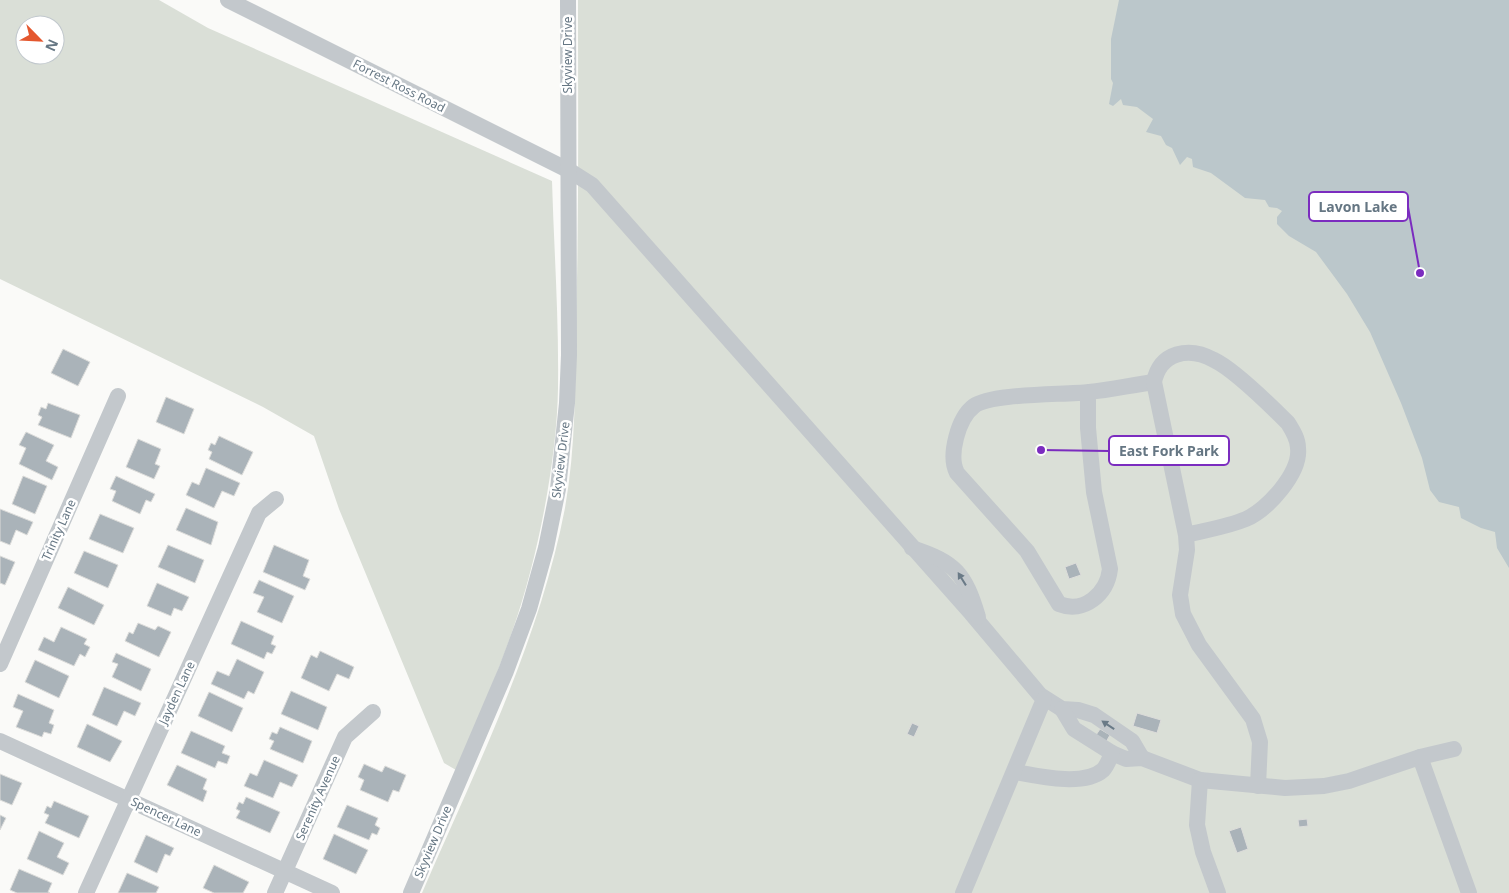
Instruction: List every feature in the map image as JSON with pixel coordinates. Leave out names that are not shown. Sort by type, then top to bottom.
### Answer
[{"type":"street","name":"Forrest Ross Road","points":[[228,0],[588,181],[980,624],[1044,699]]},
{"type":"street","name":"Skyview Drive","points":[[411,893],[519,638],[538,579],[553,517],[567,403],[570,171],[568,0]]},
{"type":"street","points":[[1186,535],[1246,519],[1266,507],[1293,469],[1299,449],[1293,431],[1282,417],[1223,365],[1204,355],[1184,352],[1169,356],[1158,367],[1154,382],[1186,535],[1187,550],[1180,595],[1183,614],[1198,645],[1253,719],[1260,742],[1258,786]]},
{"type":"street","points":[[1088,392],[1088,428],[1092,473],[1110,569],[1109,577],[1098,596],[1090,602],[1072,607],[1059,604],[1027,550],[957,473],[952,457],[956,438],[973,407],[979,404],[1007,398],[1088,392],[1154,382]]},
{"type":"street","name":"Trinity Lane","points":[[0,664],[118,396]]},
{"type":"street","name":"Jayden Lane","points":[[86,893],[259,513],[276,500]]},
{"type":"street","points":[[963,893],[1044,699],[1062,709],[1078,710],[1094,715],[1132,741],[1142,758]]},
{"type":"street","points":[[1062,709],[1074,729],[1112,753],[1126,759],[1142,758],[1200,780],[1258,786],[1285,788],[1336,784],[1454,749]]},
{"type":"street","name":"Serenity Avenue","points":[[275,893],[345,737],[373,712]]},
{"type":"street","name":"Spencer Lane","points":[[0,741],[332,893]]},
{"type":"street","points":[[1015,772],[1058,779],[1084,777],[1103,770],[1112,753]]},
{"type":"street","points":[[1420,758],[1469,893]]},
{"type":"street","points":[[1200,780],[1197,825],[1203,852],[1218,893]]},
{"type":"shaded area","points":[[0,0],[159,0],[208,28],[552,181],[558,388],[557,417],[550,478],[538,542],[522,602],[500,665],[456,770],[444,763],[339,509],[314,436],[263,407],[0,279]]},
{"type":"shaded area","points":[[578,0],[1239,0],[1509,351],[1509,893],[422,893],[484,752],[523,656],[554,558],[565,508],[573,439],[575,393],[578,202]]},
{"type":"shaded area","points":[[1119,0],[1509,0],[1509,568],[1497,548],[1495,532],[1481,528],[1461,518],[1459,507],[1439,502],[1430,490],[1422,458],[1401,403],[1370,332],[1347,294],[1316,252],[1289,236],[1277,224],[1277,217],[1282,211],[1269,207],[1265,200],[1245,198],[1211,173],[1193,167],[1192,159],[1187,157],[1180,165],[1172,148],[1166,145],[1161,136],[1146,132],[1153,119],[1137,107],[1123,105],[1121,99],[1113,106],[1109,104],[1113,83],[1111,79],[1111,39]]},
{"type":"building","points":[[63,349],[90,362],[78,386],[51,373]]},
{"type":"building","points":[[166,397],[194,409],[184,434],[156,422]]},
{"type":"building","points":[[48,403],[80,415],[71,438],[38,425],[42,417],[38,415],[41,407],[46,409]]},
{"type":"building","points":[[26,432],[54,445],[46,461],[58,467],[52,480],[19,464],[26,448],[19,445]]},
{"type":"building","points":[[219,436],[253,452],[242,475],[209,459],[212,452],[208,450],[211,443],[215,445]]},
{"type":"building","points":[[138,439],[161,449],[155,464],[160,466],[154,479],[126,467]]},
{"type":"building","points":[[206,468],[240,483],[234,496],[222,491],[214,508],[186,495],[192,482],[199,485]]},
{"type":"building","points":[[23,476],[47,486],[35,514],[12,504]]},
{"type":"building","points":[[116,476],[155,494],[151,502],[146,500],[140,514],[112,501],[116,491],[110,489]]},
{"type":"building","points":[[186,508],[218,522],[211,545],[176,530]]},
{"type":"building","points":[[0,509],[33,522],[27,535],[16,530],[10,545],[0,541]]},
{"type":"building","points":[[100,514],[134,528],[123,553],[89,539]]},
{"type":"building","points":[[168,545],[204,560],[195,583],[158,567]]},
{"type":"building","points":[[274,545],[309,560],[303,576],[310,579],[305,590],[263,572]]},
{"type":"building","points":[[84,551],[118,565],[108,588],[74,573]]},
{"type":"building","points":[[0,556],[15,562],[5,585],[0,583]]},
{"type":"building","points":[[1076,563],[1081,575],[1069,579],[1065,567]]},
{"type":"building","points":[[259,580],[294,596],[282,623],[257,612],[264,597],[253,593]]},
{"type":"building","points":[[157,583],[189,597],[182,611],[174,608],[171,616],[147,606]]},
{"type":"building","points":[[68,587],[104,605],[94,625],[58,608]]},
{"type":"building","points":[[241,621],[274,636],[271,644],[276,646],[272,654],[267,652],[264,659],[231,644]]},
{"type":"building","points":[[138,623],[155,630],[158,626],[171,632],[159,657],[125,641],[129,632],[133,634]]},
{"type":"building","points":[[61,627],[87,639],[84,644],[90,647],[85,657],[80,654],[74,666],[38,650],[44,637],[54,642]]},
{"type":"building","points":[[320,651],[354,667],[349,679],[337,674],[329,691],[301,678],[311,655],[317,658]]},
{"type":"building","points":[[116,653],[151,669],[141,691],[112,677],[118,664],[112,662]]},
{"type":"building","points":[[237,659],[264,672],[254,694],[248,691],[244,699],[211,684],[217,671],[229,676]]},
{"type":"building","points":[[35,660],[69,676],[59,698],[25,682]]},
{"type":"building","points":[[104,687],[141,703],[135,716],[124,711],[117,726],[92,715]]},
{"type":"building","points":[[291,691],[327,707],[318,730],[281,714]]},
{"type":"building","points":[[209,692],[243,708],[232,732],[198,716]]},
{"type":"building","points":[[18,694],[54,710],[49,723],[54,725],[51,734],[44,732],[42,737],[16,727],[23,711],[13,707]]},
{"type":"building","points":[[1137,713],[1161,720],[1157,733],[1133,726]]},
{"type":"building","points":[[912,723],[919,726],[914,737],[907,734]]},
{"type":"building","points":[[87,724],[122,741],[110,762],[77,747]]},
{"type":"building","points":[[280,727],[312,741],[303,763],[270,749],[274,741],[269,739],[272,732],[277,734]]},
{"type":"building","points":[[1100,729],[1110,735],[1106,742],[1096,735]]},
{"type":"building","points":[[191,731],[225,746],[222,753],[230,756],[227,764],[218,761],[215,768],[181,753]]},
{"type":"building","points":[[264,760],[298,775],[292,787],[280,782],[273,798],[244,786],[250,773],[257,776]]},
{"type":"building","points":[[364,764],[382,772],[385,766],[406,775],[399,792],[393,790],[388,802],[360,790],[364,780],[358,777]]},
{"type":"building","points":[[177,765],[207,779],[203,789],[207,791],[203,802],[167,785]]},
{"type":"building","points":[[0,774],[22,783],[12,805],[0,800]]},
{"type":"building","points":[[246,797],[280,812],[270,833],[236,818],[240,811],[236,809],[239,802],[243,804]]},
{"type":"building","points":[[54,801],[89,816],[79,838],[45,823],[49,815],[44,813],[47,806],[51,808]]},
{"type":"building","points":[[347,805],[378,818],[375,825],[380,828],[377,835],[372,833],[369,840],[337,827]]},
{"type":"building","points":[[0,815],[6,818],[0,830]]},
{"type":"building","points":[[1307,819],[1308,826],[1299,827],[1298,820]]},
{"type":"building","points":[[1241,827],[1248,849],[1237,853],[1229,831]]},
{"type":"building","points":[[39,831],[64,843],[57,857],[69,863],[63,875],[27,859]]},
{"type":"building","points":[[334,834],[368,850],[356,874],[323,859]]},
{"type":"building","points":[[146,835],[174,848],[170,856],[165,854],[157,873],[134,862]]},
{"type":"building","points":[[214,865],[249,882],[243,893],[214,893],[203,888]]},
{"type":"building","points":[[19,869],[52,883],[48,892],[50,893],[17,893],[10,890]]},
{"type":"building","points":[[127,873],[159,887],[156,893],[118,893]]},
{"type":"place","name":"Lavon Lake","points":[[1420,273]]},
{"type":"place","name":"East Fork Park","points":[[1041,450]]}]
